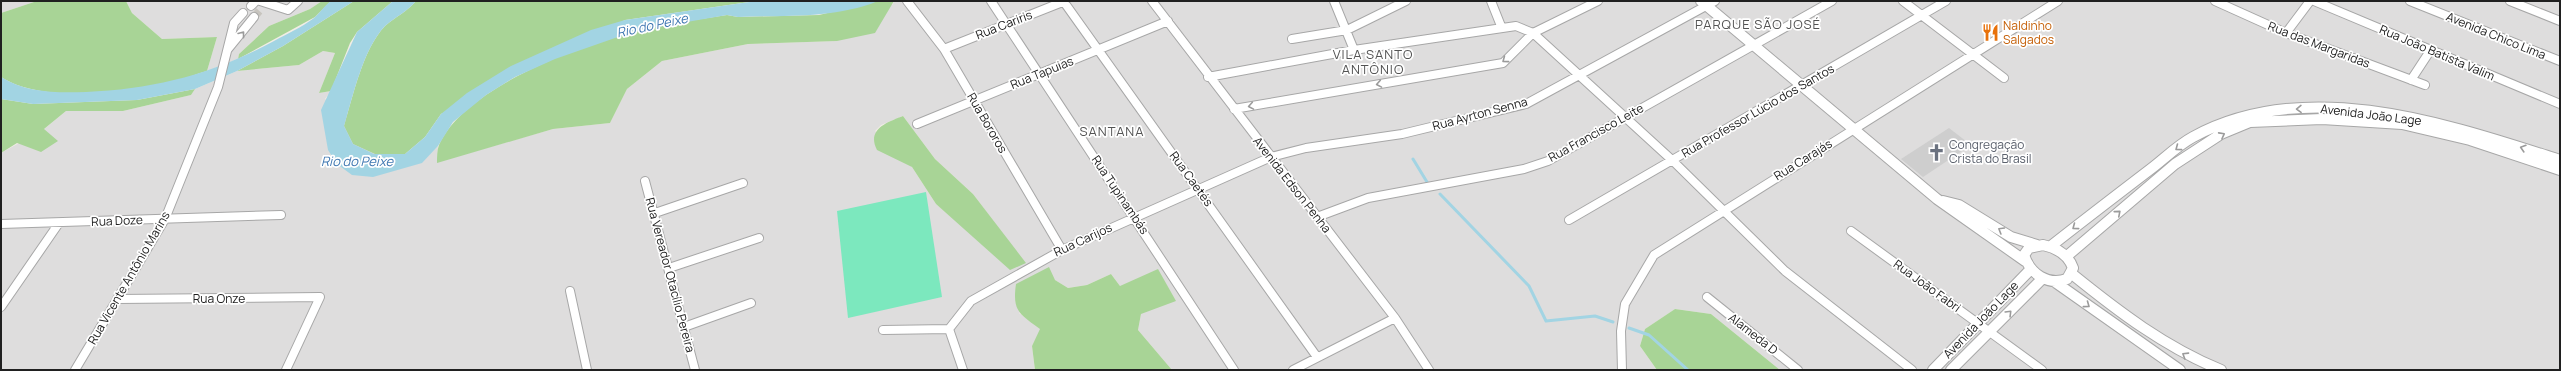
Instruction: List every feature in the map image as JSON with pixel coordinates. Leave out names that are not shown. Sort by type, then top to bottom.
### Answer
[{"type":"street","points":[[279,7],[286,1]]},
{"type":"street","points":[[261,9],[263,2],[288,10],[298,1]]},
{"type":"street","name":"Rua Bororos","points":[[907,1],[944,49],[1062,250]]},
{"type":"street","name":"Rua Tupinambás","points":[[992,1],[1039,74],[1135,216],[1234,370]]},
{"type":"street","name":"Rua Cariris","points":[[944,49],[1006,23],[1065,1]]},
{"type":"street","name":"Rua Caetés","points":[[1065,1],[1098,50],[1198,188],[1317,357]]},
{"type":"street","name":"Avenida Edson Penha","points":[[1152,1],[1208,77],[1395,318],[1429,370]]},
{"type":"street","points":[[1334,1],[1354,50]]},
{"type":"street","points":[[1292,40],[1347,30],[1406,1]]},
{"type":"street","points":[[1491,1],[1501,26]]},
{"type":"street","points":[[1234,109],[1503,63],[1533,33],[1598,1]]},
{"type":"street","name":"Rua Francisco Leite","points":[[1317,218],[1368,198],[1524,169],[1548,161],[1832,1]]},
{"type":"street","points":[[1903,1],[2004,78]]},
{"type":"street","name":"Rua Professor Lúcio dos Santos","points":[[1569,220],[1673,161],[1946,1]]},
{"type":"street","name":"Rua Carajás","points":[[1622,370],[1621,331],[1625,304],[1654,255],[2058,1]]},
{"type":"street","name":"Rua das Margaridas","points":[[2215,1],[2286,33],[2425,85]]},
{"type":"street","points":[[2286,33],[2310,1]]},
{"type":"street","name":"Rua João Batista Valim","points":[[2314,1],[2430,51],[2560,104]]},
{"type":"street","name":"Avenida Chico Lima","points":[[2410,1],[2560,61]]},
{"type":"street","points":[[2510,1],[2560,21]]},
{"type":"street","points":[[1708,3],[1754,45],[1855,128],[1937,199],[2028,265],[2042,279],[2055,282],[2062,281],[2072,274],[2073,268],[2067,256],[2050,246],[2037,245],[2011,237],[1959,205],[1937,199]]},
{"type":"street","name":"Rua Ayrton Senna","points":[[1271,157],[1306,148],[1402,134],[1472,119],[1526,104],[1708,3]]},
{"type":"street","name":"Rua Vicente Antônio Marins","points":[[75,370],[165,219],[218,87],[234,23],[243,13]]},
{"type":"street","name":"Rua Vicente Antônio Marins","points":[[227,52],[254,17]]},
{"type":"street","name":"Rua Tapuias","points":[[917,124],[1168,21]]},
{"type":"street","points":[[1208,77],[1354,50],[1501,26],[1516,26],[1533,33],[1673,161],[1785,271],[1912,370]]},
{"type":"street","points":[[2411,80],[2430,51]]},
{"type":"street","name":"Avenida João Lage","points":[[2050,246],[2192,138],[2237,117],[2270,110],[2328,108],[2412,118],[2471,132],[2560,160]]},
{"type":"street","name":"Avenida João Lage","points":[[2067,256],[2161,176],[2203,145],[2244,123],[2289,119],[2345,119],[2415,126],[2478,142],[2560,170]]},
{"type":"street","name":"Rua Carijos","points":[[950,326],[971,301],[1062,250],[1135,216],[1271,157]]},
{"type":"street","name":"Rua Vereador Otacílio Pereira","points":[[645,181],[655,213],[695,370]]},
{"type":"street","points":[[655,213],[743,183]]},
{"type":"street","name":"Rua Doze","points":[[1,224],[281,215]]},
{"type":"street","points":[[1,307],[59,223]]},
{"type":"street","name":"Rua João Fabri","points":[[1851,231],[2042,370]]},
{"type":"street","points":[[669,268],[759,238]]},
{"type":"street","points":[[2028,265],[2027,250],[2037,245]]},
{"type":"street","name":"Avenida João Lage","points":[[1933,370],[1978,324],[2028,265]]},
{"type":"street","points":[[2072,274],[2120,314],[2195,361],[2221,370]]},
{"type":"street","name":"Avenida João Lage","points":[[1951,370],[2042,279]]},
{"type":"street","points":[[2055,282],[2180,370]]},
{"type":"street","points":[[570,292],[587,370]]},
{"type":"street","name":"Alameda D","points":[[1707,297],[1798,370]]},
{"type":"street","name":"Rua Onze","points":[[117,299],[320,298],[286,370]]},
{"type":"street","points":[[684,327],[751,303]]},
{"type":"street","points":[[1293,370],[1395,318]]},
{"type":"street","points":[[883,330],[950,326],[963,370]]},
{"type":"shaded area","points":[[1,1],[37,1],[1,13]]},
{"type":"shaded area","points":[[126,1],[322,1],[310,9],[269,26],[239,54],[238,59],[207,71],[217,37],[162,39],[132,13]]},
{"type":"shaded area","points":[[894,1],[2560,1],[2560,370],[1780,370],[1711,314],[1675,309],[1645,329],[1640,346],[1657,370],[1172,370],[1138,330],[1141,314],[1111,274],[1087,285],[1068,288],[1055,280],[1019,313],[1041,329],[1032,346],[1035,370],[1,370],[1,153],[43,130],[66,111],[123,111],[191,95],[195,89],[237,71],[299,65],[323,51],[335,53],[319,93],[331,91],[325,99],[421,163],[438,146],[437,162],[553,129],[610,123],[627,89],[662,61],[748,44],[837,41],[893,4]],"holes":[[[903,116],[935,159],[973,194],[1025,263],[960,224],[936,204],[912,167],[875,131],[881,125]]]},
{"type":"shaded area","name":"Congregação Crista do Brasil","points":[[1949,128],[1971,145],[1923,177],[1901,159]]},
{"type":"green space","points":[[37,1],[126,1],[132,13],[162,39],[217,37],[207,71],[175,82],[156,86],[134,90],[86,94],[39,91],[19,85],[1,77],[1,13]]},
{"type":"green space","points":[[322,1],[331,1],[315,17],[238,59],[239,54],[269,26],[310,9]]},
{"type":"green space","points":[[354,1],[393,1],[357,32],[350,43],[331,91],[319,93],[335,53],[323,51],[299,65],[237,71],[283,46]]},
{"type":"green space","points":[[416,1],[756,1],[625,20],[441,114],[425,137],[405,154],[375,154],[353,144],[344,126],[360,73],[377,36],[385,26]]},
{"type":"green space","points":[[878,1],[894,1],[875,33],[837,41],[748,44],[662,61],[627,89],[610,123],[553,129],[437,163],[437,151],[439,145],[452,124],[472,105],[526,72],[586,46],[637,30],[670,23],[727,15],[738,17],[819,15]]},
{"type":"green space","points":[[195,89],[191,95],[123,111],[66,111],[44,129],[58,141],[41,152],[17,143],[1,153],[1,99],[33,104],[137,100]]},
{"type":"green space","points":[[903,116],[935,159],[973,194],[1026,263],[1010,270],[936,204],[912,167],[877,150],[874,143],[876,132],[885,124]]},
{"type":"green space","points":[[926,192],[942,297],[848,318],[837,211]]},
{"type":"green space","points":[[1049,267],[1055,280],[1068,288],[1087,285],[1111,274],[1120,286],[1158,269],[1176,301],[1141,314],[1138,330],[1172,370],[1035,370],[1032,346],[1040,329],[1027,320],[1019,311],[1015,301],[1016,284]]},
{"type":"green space","points":[[1675,309],[1711,314],[1780,370],[1657,370],[1640,346],[1645,329]]},
{"type":"water","points":[[331,1],[354,1],[283,46],[237,71],[195,89],[137,100],[33,104],[1,99],[1,77],[31,89],[53,92],[111,90],[183,78],[206,71],[251,53],[309,21]]},
{"type":"water","name":"Rio do Peixe","points":[[393,1],[416,1],[385,26],[377,36],[360,73],[344,126],[353,144],[374,154],[405,154],[425,137],[441,114],[467,93],[511,66],[591,30],[625,20],[756,1],[878,1],[844,11],[791,16],[738,17],[727,15],[635,31],[555,59],[515,77],[486,95],[453,122],[438,146],[422,163],[373,177],[352,175],[337,164],[328,150],[321,110],[357,32]]},
{"type":"waterway","points":[[1413,159],[1427,182]]},
{"type":"waterway","points":[[1440,194],[1529,286],[1546,321],[1595,316],[1613,322]]},
{"type":"waterway","points":[[1629,328],[1649,335],[1688,370]]},
{"type":"tunnel","points":[[254,17],[261,9]]},
{"type":"place","name":"Naldinho Salgados","points":[[1990,33]]},
{"type":"place","name":"Congregação Crista do Brasil","points":[[1936,152]]},
{"type":"district","name":"PARQUE SÃO JOSÉ","points":[[1758,24]]},
{"type":"district","name":"VILA SANTO ANTÔNIO","points":[[1373,62]]},
{"type":"district","name":"SANTANA","points":[[1112,131]]}]
